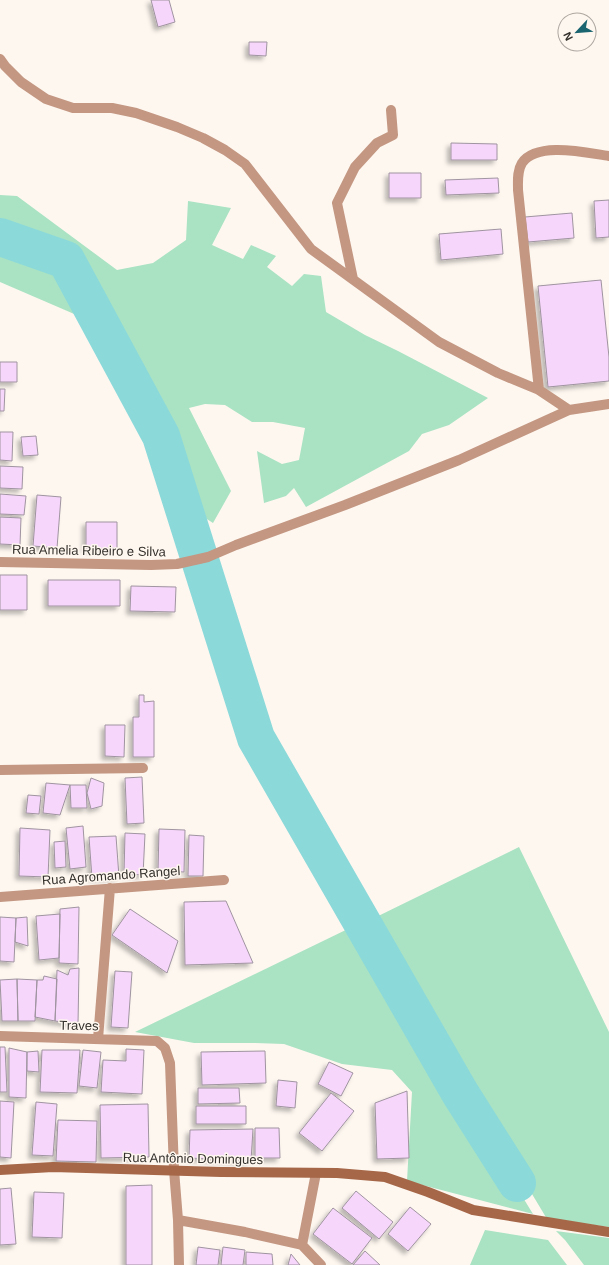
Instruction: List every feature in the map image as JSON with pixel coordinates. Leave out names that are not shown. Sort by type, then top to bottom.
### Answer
[{"type":"street","points":[[0,59],[21,82],[46,99],[73,108],[112,108],[136,113],[177,127],[203,138],[225,150],[245,164],[311,249],[439,342],[498,373],[540,390],[569,410]]},
{"type":"street","points":[[353,279],[337,203],[355,167],[377,143],[393,135],[391,110]]},
{"type":"street","points":[[540,390],[518,190],[518,172],[522,162],[532,155],[552,150],[609,156]]},
{"type":"street","name":"Rua Amelia Ribeiro e Silva","points":[[0,562],[151,565],[177,564],[208,557],[459,460],[569,410],[609,404]]},
{"type":"street","points":[[0,770],[143,768]]},
{"type":"street","name":"Rua Agromando Rangel","points":[[0,897],[224,880]]},
{"type":"street","points":[[98,1039],[110,888]]},
{"type":"street","name":"Traves","points":[[0,1036],[157,1041],[165,1048],[170,1063],[174,1170]]},
{"type":"street","name":"Rua Antônio Domingues","points":[[0,1170],[53,1167],[221,1172],[337,1173],[385,1178],[428,1192],[473,1210],[609,1232]]},
{"type":"street","points":[[174,1170],[178,1220],[179,1265]]},
{"type":"street","points":[[302,1245],[316,1172]]},
{"type":"street","points":[[178,1220],[302,1245],[321,1265]]},
{"type":"green space","points":[[0,195],[17,196],[117,270],[153,263],[186,240],[188,201],[231,208],[212,245],[243,259],[251,245],[276,256],[267,267],[292,286],[304,274],[321,276],[326,312],[365,335],[488,398],[449,425],[422,434],[409,451],[306,507],[294,488],[286,496],[264,503],[257,451],[282,464],[299,460],[305,428],[273,422],[252,422],[225,405],[205,404],[189,408],[231,491],[213,523],[167,493],[102,326],[0,282]]},
{"type":"green space","points":[[519,847],[609,1032],[609,1227],[547,1219],[368,921]]},
{"type":"green space","points":[[356,925],[533,1214],[407,1181],[412,1092],[392,1070],[342,1064],[284,1044],[194,1043],[135,1032]]},
{"type":"green space","points":[[485,1230],[548,1240],[567,1265],[470,1265]]},
{"type":"green space","points":[[556,1231],[609,1238],[609,1265],[584,1265],[565,1240]]},
{"type":"building","points":[[151,0],[169,0],[175,22],[158,27]]},
{"type":"building","points":[[249,42],[267,42],[266,56],[249,55]]},
{"type":"building","points":[[451,143],[497,144],[497,160],[451,160]]},
{"type":"building","points":[[389,173],[421,173],[421,198],[389,198]]},
{"type":"building","points":[[498,178],[499,193],[446,195],[445,180]]},
{"type":"building","points":[[609,200],[609,237],[596,238],[594,201]]},
{"type":"building","points":[[572,213],[574,238],[528,242],[525,217]]},
{"type":"building","points":[[501,229],[503,254],[441,260],[439,234]]},
{"type":"building","points":[[601,280],[609,357],[609,381],[548,387],[538,286]]},
{"type":"building","points":[[0,362],[17,362],[17,382],[0,382]]},
{"type":"building","points":[[0,389],[5,389],[4,411],[0,411]]},
{"type":"building","points":[[0,432],[13,432],[12,461],[0,460]]},
{"type":"building","points":[[36,436],[38,455],[23,456],[21,437]]},
{"type":"building","points":[[0,466],[23,467],[22,489],[0,488]]},
{"type":"building","points":[[0,494],[26,496],[24,515],[0,514]]},
{"type":"building","points":[[37,495],[61,497],[57,548],[33,546]]},
{"type":"building","points":[[0,517],[21,518],[20,545],[0,544]]},
{"type":"building","points":[[86,522],[117,522],[117,548],[86,549]]},
{"type":"building","points":[[0,575],[27,575],[27,610],[0,610]]},
{"type":"building","points":[[48,580],[120,580],[120,606],[48,606]]},
{"type":"building","points":[[131,586],[176,587],[175,612],[130,611]]},
{"type":"building","points":[[139,695],[144,695],[144,702],[154,701],[154,757],[133,757],[133,717],[139,717]]},
{"type":"building","points":[[105,725],[125,725],[124,757],[105,756]]},
{"type":"building","points":[[142,777],[144,823],[127,824],[125,778]]},
{"type":"building","points":[[91,778],[104,783],[102,806],[91,809],[87,793]]},
{"type":"building","points":[[46,783],[70,785],[60,815],[43,813]]},
{"type":"building","points":[[70,785],[86,785],[87,808],[71,808]]},
{"type":"building","points":[[28,795],[41,796],[39,814],[26,813]]},
{"type":"building","points":[[83,826],[86,867],[70,869],[66,828]]},
{"type":"building","points":[[20,828],[50,830],[48,877],[19,876]]},
{"type":"building","points":[[159,829],[185,830],[184,872],[158,871]]},
{"type":"building","points":[[125,833],[145,834],[143,875],[124,874]]},
{"type":"building","points":[[189,835],[204,836],[203,876],[188,876]]},
{"type":"building","points":[[116,836],[119,877],[92,878],[89,837]]},
{"type":"building","points":[[65,841],[66,867],[55,868],[54,842]]},
{"type":"building","points":[[226,901],[253,963],[185,965],[184,902]]},
{"type":"building","points":[[79,907],[78,964],[59,963],[60,909]]},
{"type":"building","points":[[130,909],[178,941],[167,973],[112,935]]},
{"type":"building","points":[[60,914],[59,958],[39,960],[36,916]]},
{"type":"building","points":[[0,917],[16,918],[14,962],[0,961]]},
{"type":"building","points":[[27,917],[28,946],[15,942],[16,918]]},
{"type":"building","points":[[79,968],[78,1024],[55,1021],[57,970],[68,975],[70,969]]},
{"type":"building","points":[[115,971],[132,972],[128,1028],[111,1027]]},
{"type":"building","points":[[44,976],[57,979],[55,1021],[35,1017],[37,980],[43,980]]},
{"type":"building","points":[[17,979],[18,1021],[2,1021],[0,980]]},
{"type":"building","points":[[17,979],[37,980],[35,1021],[18,1021]]},
{"type":"building","points":[[0,1047],[5,1047],[7,1092],[0,1092]]},
{"type":"building","points":[[9,1048],[27,1052],[26,1098],[9,1097]]},
{"type":"building","points":[[126,1049],[144,1050],[142,1094],[101,1092],[103,1060],[126,1061]]},
{"type":"building","points":[[42,1050],[80,1050],[77,1093],[40,1092]]},
{"type":"building","points":[[83,1050],[101,1052],[97,1088],[79,1086]]},
{"type":"building","points":[[38,1051],[39,1072],[27,1071],[27,1052]]},
{"type":"building","points":[[265,1051],[266,1083],[202,1085],[201,1052]]},
{"type":"building","points":[[329,1062],[353,1073],[341,1096],[318,1084]]},
{"type":"building","points":[[278,1080],[297,1082],[295,1108],[276,1106]]},
{"type":"building","points":[[198,1088],[239,1088],[240,1103],[198,1104]]},
{"type":"building","points":[[407,1091],[409,1158],[377,1159],[375,1103]]},
{"type":"building","points":[[331,1093],[354,1111],[322,1151],[299,1133]]},
{"type":"building","points":[[0,1101],[14,1102],[11,1158],[0,1157]]},
{"type":"building","points":[[36,1102],[57,1104],[53,1156],[32,1155]]},
{"type":"building","points":[[148,1104],[149,1157],[101,1158],[100,1105]]},
{"type":"building","points":[[196,1106],[246,1106],[246,1124],[196,1124]]},
{"type":"building","points":[[58,1120],[97,1121],[96,1162],[56,1161]]},
{"type":"building","points":[[255,1128],[279,1128],[280,1158],[255,1158]]},
{"type":"building","points":[[253,1129],[251,1161],[189,1158],[190,1130]]},
{"type":"building","points":[[152,1185],[152,1265],[126,1265],[126,1186]]},
{"type":"building","points":[[11,1188],[16,1244],[0,1245],[0,1189]]},
{"type":"building","points":[[356,1191],[393,1222],[379,1239],[342,1208]]},
{"type":"building","points":[[34,1192],[64,1193],[62,1238],[32,1237]]},
{"type":"building","points":[[410,1207],[431,1224],[408,1251],[388,1234]]},
{"type":"building","points":[[333,1208],[372,1238],[352,1264],[313,1234]]},
{"type":"building","points":[[198,1247],[220,1250],[218,1265],[196,1265]]},
{"type":"building","points":[[223,1247],[245,1250],[243,1265],[221,1265]]},
{"type":"building","points":[[365,1251],[380,1265],[353,1265]]},
{"type":"building","points":[[246,1252],[272,1254],[273,1265],[246,1265]]},
{"type":"building","points":[[291,1254],[300,1265],[288,1265]]},
{"type":"waterway","points":[[0,237],[66,260],[161,436],[256,738],[460,1093],[517,1183]]}]
